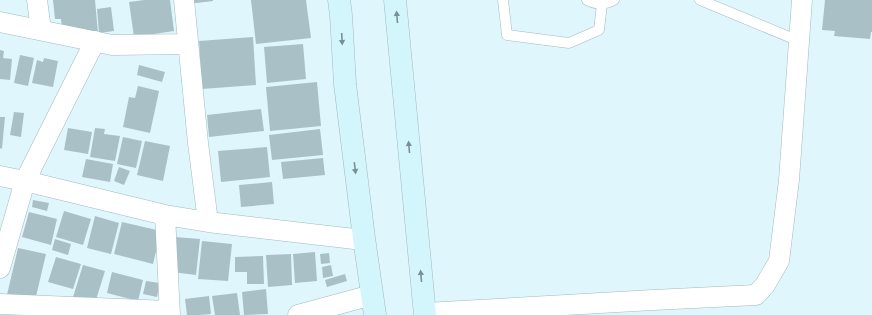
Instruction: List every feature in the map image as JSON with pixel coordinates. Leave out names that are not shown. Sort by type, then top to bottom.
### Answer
[{"type":"main road","points":[[339,0],[345,84],[374,305]]},
{"type":"main road","points":[[395,0],[425,314]]},
{"type":"street","points":[[37,0],[41,30]]},
{"type":"street","points":[[184,0],[198,143],[208,222]]},
{"type":"street","points":[[425,314],[756,295],[765,285],[780,261],[789,180],[802,0]]},
{"type":"street","points":[[0,22],[112,45],[188,44]]},
{"type":"street","points":[[0,268],[25,181],[95,41]]},
{"type":"street","points":[[0,176],[165,215],[208,222],[363,240],[364,238]]},
{"type":"street","points":[[0,304],[169,313],[165,215]]},
{"type":"street","points":[[298,315],[374,305]]},
{"type":"lane","points":[[502,0],[507,35],[569,43],[599,30],[602,4]]},
{"type":"lane","points":[[587,0],[592,3],[602,4],[614,0]]},
{"type":"lane","points":[[700,0],[799,40]]},
{"type":"building","points":[[53,0],[95,0],[98,33],[79,35],[79,28],[62,30],[61,19],[55,19]]},
{"type":"building","points":[[144,0],[170,0],[174,31],[134,37],[129,2]]},
{"type":"building","points":[[187,0],[213,0],[213,1],[188,4]]},
{"type":"building","points":[[251,0],[306,0],[311,38],[256,44]]},
{"type":"building","points":[[825,0],[872,0],[872,32],[870,39],[834,36],[835,31],[822,30]]},
{"type":"building","points":[[111,7],[114,31],[99,33],[97,9]]},
{"type":"building","points":[[253,37],[256,85],[202,89],[199,41]]},
{"type":"building","points":[[303,44],[306,79],[267,83],[264,47]]},
{"type":"building","points":[[0,50],[4,51],[3,58],[12,59],[10,80],[0,79]]},
{"type":"building","points":[[20,55],[34,58],[28,86],[14,83]]},
{"type":"building","points":[[44,58],[58,61],[53,87],[32,83],[37,60],[43,62]]},
{"type":"building","points":[[139,65],[165,72],[162,82],[137,75]]},
{"type":"building","points":[[317,82],[321,126],[270,131],[266,87]]},
{"type":"building","points":[[138,86],[159,91],[150,133],[123,127],[129,97],[135,98]]},
{"type":"building","points":[[261,109],[264,131],[209,137],[207,115]]},
{"type":"building","points":[[14,112],[24,113],[21,137],[10,135]]},
{"type":"building","points":[[0,117],[5,117],[2,149],[0,148]]},
{"type":"building","points":[[68,128],[92,132],[88,154],[64,150]]},
{"type":"building","points":[[95,128],[105,129],[104,134],[120,136],[115,161],[90,157]]},
{"type":"building","points":[[320,129],[323,155],[272,160],[269,135]]},
{"type":"building","points":[[123,137],[142,141],[136,168],[117,164]]},
{"type":"building","points":[[145,141],[170,146],[163,181],[137,175]]},
{"type":"building","points":[[267,147],[270,177],[221,182],[218,151]]},
{"type":"building","points":[[323,158],[325,175],[283,179],[281,162]]},
{"type":"building","points":[[86,159],[113,164],[110,182],[82,177]]},
{"type":"building","points":[[119,167],[130,171],[124,185],[114,181]]},
{"type":"building","points":[[272,182],[274,204],[241,207],[239,185]]},
{"type":"building","points":[[33,200],[49,203],[47,211],[32,207]]},
{"type":"building","points":[[64,211],[91,219],[83,245],[56,237]]},
{"type":"building","points":[[29,212],[57,219],[51,245],[22,237]]},
{"type":"building","points":[[95,216],[119,223],[111,254],[87,248]]},
{"type":"building","points":[[122,222],[161,231],[153,264],[114,254]]},
{"type":"building","points":[[175,237],[200,239],[196,275],[172,272]]},
{"type":"building","points":[[55,239],[71,244],[68,255],[52,250]]},
{"type":"building","points":[[202,241],[232,244],[228,281],[198,279]]},
{"type":"building","points":[[18,248],[46,254],[34,305],[6,299]]},
{"type":"building","points":[[315,252],[317,281],[295,283],[293,254]]},
{"type":"building","points":[[329,253],[330,263],[321,264],[320,254]]},
{"type":"building","points":[[291,254],[292,285],[268,287],[266,255]]},
{"type":"building","points":[[263,256],[264,284],[247,284],[247,272],[235,272],[235,257]]},
{"type":"building","points":[[56,257],[81,264],[73,289],[48,282]]},
{"type":"building","points":[[83,265],[105,271],[95,303],[73,297]]},
{"type":"building","points":[[331,265],[333,276],[323,278],[322,267]]},
{"type":"building","points":[[112,272],[143,280],[138,301],[107,293]]},
{"type":"building","points":[[345,274],[347,281],[327,287],[325,280]]},
{"type":"building","points":[[146,281],[160,283],[157,297],[143,294]]},
{"type":"building","points":[[266,289],[268,314],[244,315],[242,292]]},
{"type":"building","points":[[237,293],[240,315],[215,315],[212,296]]},
{"type":"building","points":[[209,296],[211,314],[187,315],[185,299]]}]
